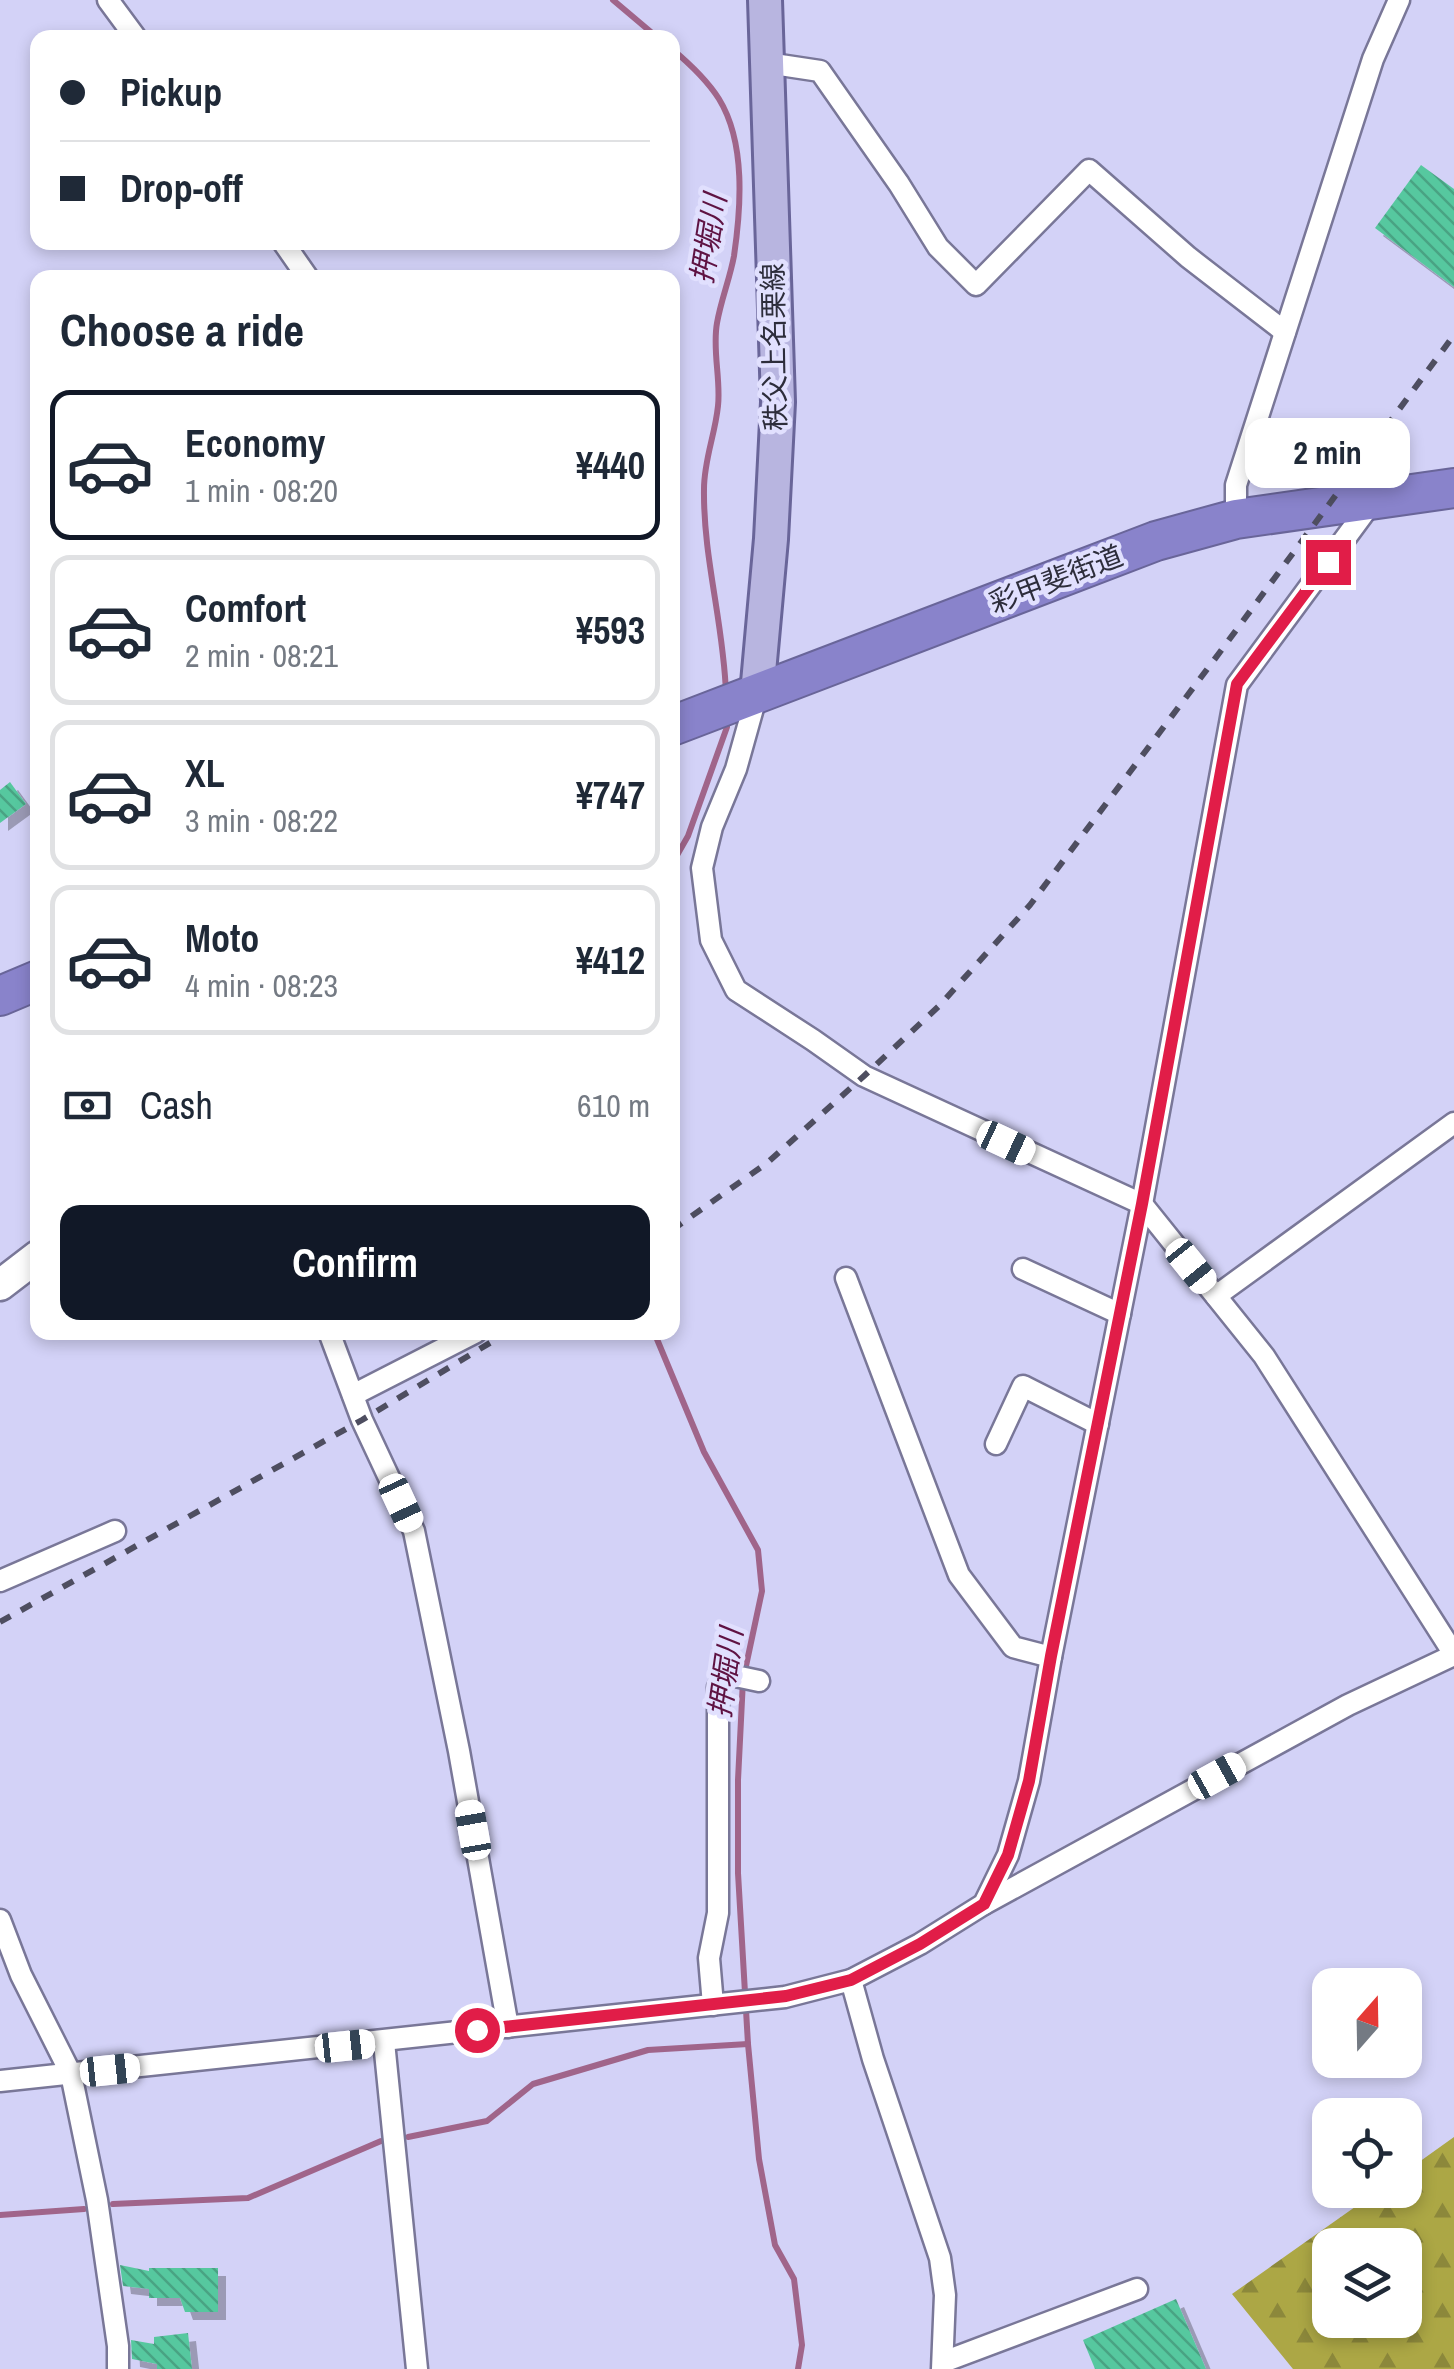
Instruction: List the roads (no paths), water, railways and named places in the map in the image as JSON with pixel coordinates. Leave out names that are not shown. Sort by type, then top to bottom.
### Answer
[{"type":"highway","name":"彩甲斐街道","points":[[680,724],[1156,540],[1236,519],[1454,488]]},
{"type":"highway","points":[[0,996],[30,983]]},
{"type":"main road","name":"秩父上名栗線","points":[[745,698],[772,540],[778,402],[765,0]]},
{"type":"street","points":[[108,0],[130,30]]},
{"type":"street","points":[[1236,519],[1236,485],[1373,58],[1399,0]]},
{"type":"street","points":[[767,63],[820,71],[938,247],[976,286],[1088,170],[1188,257],[1285,332]]},
{"type":"street","points":[[984,1904],[1008,1855],[1029,1781],[1142,1204],[1237,684],[1373,500]]},
{"type":"street","points":[[0,2081],[712,2005],[786,1996],[851,1980],[1348,1704],[1454,1654],[1264,1356],[1142,1204],[864,1076],[736,990],[711,940],[702,868],[712,827],[736,770],[745,698]]},
{"type":"street","points":[[1216,1296],[1454,1123]]},
{"type":"street","points":[[0,1285],[30,1262]]},
{"type":"street","points":[[1023,1269],[1120,1314]]},
{"type":"street","points":[[846,1278],[959,1575],[1014,1646],[1051,1656]]},
{"type":"street","points":[[332,1340],[414,1531],[459,1751],[508,2027]]},
{"type":"street","points":[[353,1395],[460,1340]]},
{"type":"street","points":[[996,1444],[1022,1386],[1098,1424]]},
{"type":"street","points":[[0,1581],[115,1531]]},
{"type":"street","points":[[712,2005],[709,1958],[718,1913],[718,1687],[726,1674],[758,1681]]},
{"type":"street","points":[[0,1920],[20,1975],[71,2074],[97,2200],[118,2369]]},
{"type":"street","points":[[851,1980],[872,2059],[940,2258],[945,2295],[942,2365],[1137,2289]]},
{"type":"street","points":[[384,2042],[417,2369]]},
{"type":"waterway","name":"押堀川","points":[[613,0],[649,30]]},
{"type":"waterway","name":"押堀川","points":[[680,56],[709,85],[728,116],[739,176],[734,256],[716,333],[718,406],[704,489],[726,694]]},
{"type":"waterway","name":"押堀川","points":[[680,850],[727,727],[727,716]]},
{"type":"waterway","name":"押堀川","points":[[657,1340],[704,1452],[758,1550],[762,1591],[743,1680],[738,1873],[759,2159],[775,2245],[794,2279],[802,2345],[798,2369]]},
{"type":"waterway","points":[[408,2137],[487,2121],[533,2084],[648,2050],[748,2044]]},
{"type":"waterway","points":[[113,2204],[248,2198],[381,2141]]},
{"type":"waterway","points":[[0,2215],[84,2209]]},
{"type":"railway","points":[[680,1224],[767,1163],[864,1076],[939,1006],[1030,905],[1454,335]]},
{"type":"railway","points":[[0,1622],[362,1420],[495,1340]]}]
